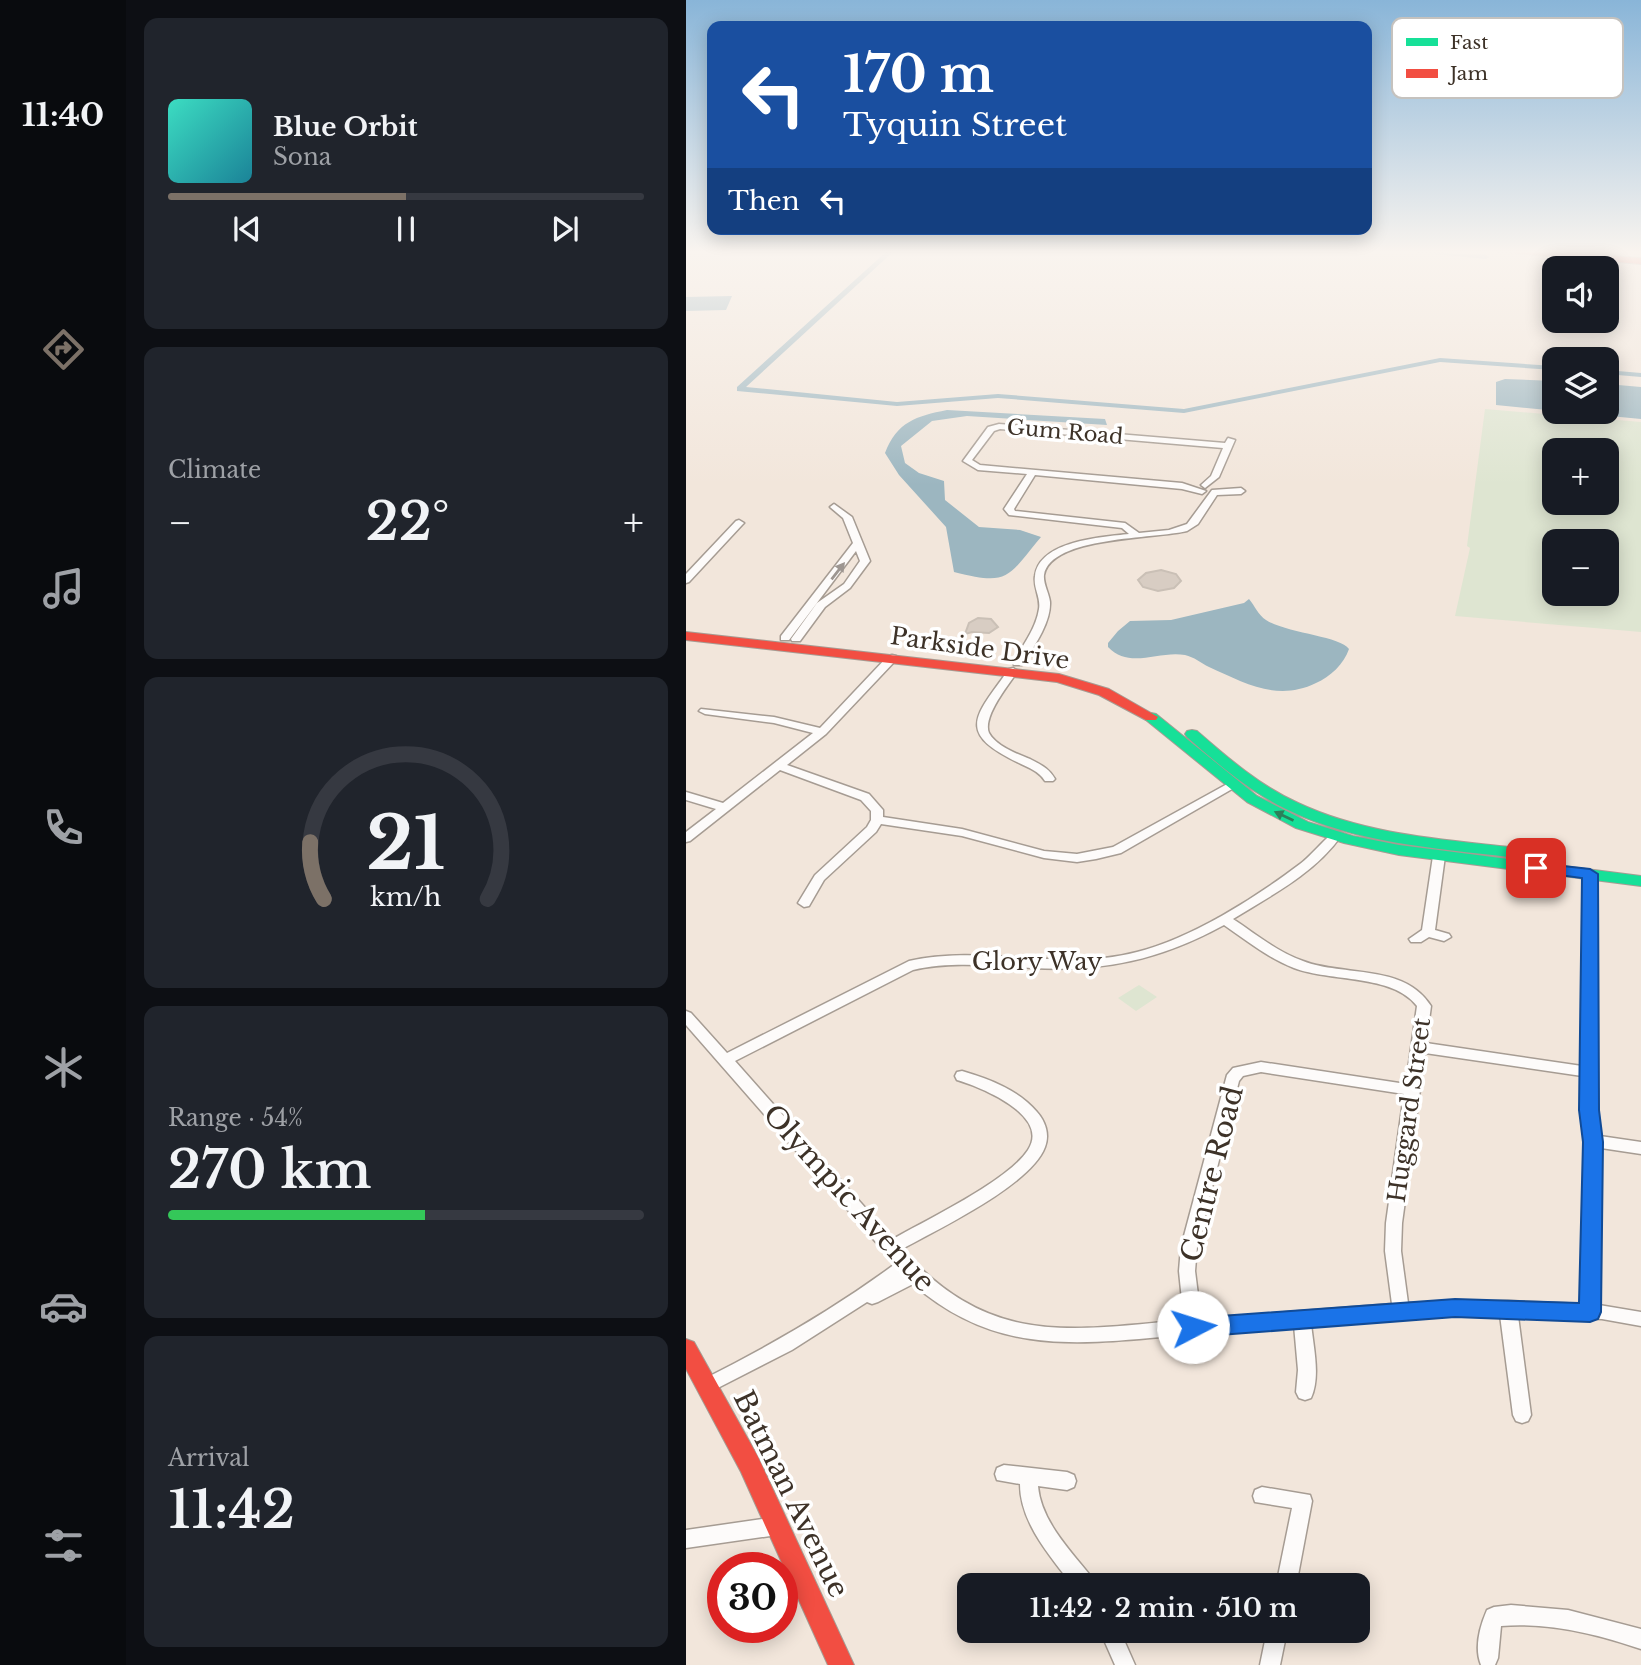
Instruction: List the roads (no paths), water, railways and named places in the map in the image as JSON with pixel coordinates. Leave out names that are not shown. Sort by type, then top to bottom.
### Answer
[{"type":"street","name":"Gum Road","points":[[999,426],[1230,443],[1216,487],[1204,490],[1032,472],[978,467],[967,461],[990,429],[999,426]]},
{"type":"street","points":[[1032,472],[1009,509],[1012,513],[1125,526],[1137,536]]},
{"type":"street","points":[[1049,779],[1042,769],[992,747],[980,727],[983,717],[1015,667],[1042,617],[1045,606],[1039,576],[1043,564],[1059,551],[1071,546],[1137,536],[1179,536],[1195,523],[1204,490],[1216,487]]},
{"type":"street","points":[[814,608],[847,586],[864,563],[865,557],[846,515],[834,507]]},
{"type":"street","points":[[686,580],[738,523]]},
{"type":"street","points":[[789,640],[858,542]]},
{"type":"street","points":[[820,594],[833,596]]},
{"type":"street","name":"Parkside Drive","points":[[686,627],[889,655],[1015,667],[1059,678],[1122,699],[1166,727],[1240,782],[1273,811],[1338,830],[1379,846],[1438,856],[1518,860],[1590,868],[1641,869]]},
{"type":"street","name":"Parkside Drive","points":[[686,636],[789,640]]},
{"type":"street","points":[[686,838],[822,732],[876,675],[889,655]]},
{"type":"street","points":[[705,711],[774,720],[822,732]]},
{"type":"street","points":[[779,766],[865,797],[877,810],[877,820],[872,829],[819,878],[804,903]]},
{"type":"street","points":[[877,820],[978,836],[1049,857],[1088,858],[1117,850],[1240,782]]},
{"type":"street","points":[[686,796],[724,807]]},
{"type":"street","name":"Parkside Drive","points":[[1338,830],[1518,860]]},
{"type":"street","name":"Glory Way","points":[[725,1060],[909,966],[944,960],[1073,965],[1112,962],[1147,955],[1182,943],[1305,867],[1323,852],[1338,830]]},
{"type":"street","points":[[1438,856],[1422,936],[1444,937]]},
{"type":"street","points":[[1590,868],[1589,1110],[1593,1142],[1590,1312]]},
{"type":"street","name":"Parkside Drive","points":[[1590,868],[1641,881]]},
{"type":"street","name":"Huggard Street","points":[[1224,919],[1298,965],[1385,982],[1412,991],[1421,998],[1424,1006],[1394,1223],[1393,1251],[1401,1310]]},
{"type":"street","name":"Olympic Avenue","points":[[686,1016],[910,1270],[956,1309],[982,1322],[1016,1332],[1046,1336],[1091,1336],[1401,1310],[1508,1308],[1637,1315]]},
{"type":"street","points":[[1418,1047],[1589,1072]]},
{"type":"street","name":"Centre Road","points":[[1193,1327],[1186,1271],[1189,1247],[1232,1079],[1238,1072],[1261,1067],[1412,1090]]},
{"type":"street","points":[[890,1248],[1013,1174],[1035,1152],[1040,1131],[1037,1121],[1029,1111],[995,1087],[961,1076]]},
{"type":"street","points":[[1593,1142],[1641,1149]]},
{"type":"street","points":[[708,1385],[798,1340],[910,1270]]},
{"type":"street","points":[[1508,1308],[1522,1415]]},
{"type":"street","points":[[1302,1318],[1307,1370],[1305,1392]]},
{"type":"street","name":"Batman Avenue","points":[[686,1349],[708,1385],[815,1601],[841,1665]]},
{"type":"street","points":[[1004,1474],[1067,1481]]},
{"type":"street","points":[[1029,1476],[1030,1502],[1042,1525],[1077,1573]]},
{"type":"street","points":[[1262,1496],[1303,1501],[1289,1573]]},
{"type":"street","points":[[686,1539],[777,1526]]},
{"type":"street","points":[[1488,1658],[1489,1634],[1494,1617],[1516,1614],[1598,1626],[1641,1639]]},
{"type":"street","points":[[1115,1643],[1125,1665]]},
{"type":"street","points":[[1270,1665],[1275,1643]]},
{"type":"water","points":[[1505,379],[1542,381],[1542,410],[1496,405],[1496,382]]},
{"type":"water","points":[[1619,385],[1641,387],[1641,419],[1619,417]]},
{"type":"water","points":[[947,410],[1105,419],[1107,425],[967,416],[932,421],[901,446],[905,463],[919,473],[944,481],[945,500],[979,527],[1020,530],[1041,537],[1013,570],[997,578],[954,572],[946,527],[899,475],[885,453],[895,434],[909,422]]},
{"type":"water","points":[[1249,599],[1266,620],[1344,645],[1349,649],[1344,660],[1331,674],[1316,683],[1288,691],[1274,691],[1248,684],[1185,655],[1135,658],[1117,654],[1108,647],[1108,643],[1118,631],[1130,621],[1171,620],[1244,603]]},
{"type":"waterway","points":[[806,329],[740,389],[897,404],[998,396],[1184,411],[1440,360],[1542,367]]},
{"type":"waterway","points":[[1619,373],[1641,375]]}]
